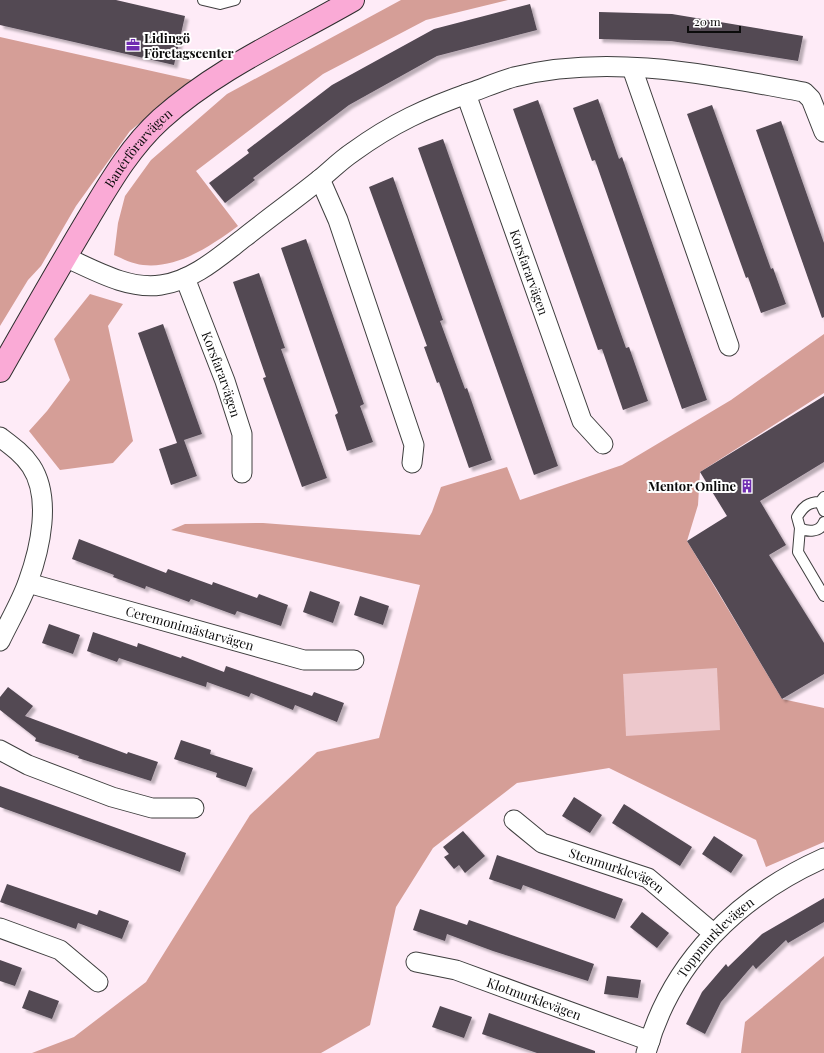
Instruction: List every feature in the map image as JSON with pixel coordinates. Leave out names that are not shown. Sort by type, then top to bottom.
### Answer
[{"type":"street","name":"Banérförarvägen","points":[[0,371],[65,257],[130,152],[161,119],[208,82],[261,49],[353,0]]},
{"type":"street","points":[[65,257],[124,281],[147,286],[162,285],[185,278],[214,260],[320,179],[352,152],[397,122],[423,109],[466,94],[513,78],[551,69],[585,66],[690,72],[804,92],[812,99],[824,132]]},
{"type":"street","points":[[632,68],[729,346]]},
{"type":"street","name":"Korsfararvägen","points":[[466,94],[582,421],[603,444]]},
{"type":"street","points":[[320,179],[338,220],[414,444],[412,463]]},
{"type":"street","name":"Korsfararvägen","points":[[185,278],[225,381],[242,434],[242,474]]},
{"type":"street","points":[[0,437],[19,451],[32,466],[41,486],[43,504],[41,531],[28,583],[0,641]]},
{"type":"street","name":"Ceremonimästarvägen","points":[[28,583],[304,660],[354,660]]},
{"type":"street","points":[[0,750],[28,766],[112,797],[152,808],[194,808]]},
{"type":"street","name":"Stenmurklevägen","points":[[514,820],[542,843],[648,878],[713,933]]},
{"type":"street","name":"Toppmurklevägen","points":[[648,1047],[663,1008],[680,977],[713,933],[739,909],[772,885],[824,858]]},
{"type":"street","points":[[0,928],[60,950],[98,982]]},
{"type":"street","name":"Klotmurklevägen","points":[[416,962],[456,970],[648,1047]]},
{"type":"lane","points":[[203,0],[220,4],[235,0]]},
{"type":"lane","points":[[823,503],[812,502],[803,507],[797,517],[800,528],[798,552],[824,596]]},
{"type":"lane","points":[[800,528],[807,532],[817,530],[824,525]]},
{"type":"shaded area","points":[[401,0],[508,0],[426,20],[323,74],[196,171],[238,226],[217,241],[182,259],[156,265],[136,264],[114,255],[118,223],[125,196],[151,160],[227,94]]},
{"type":"shaded area","points":[[0,37],[192,80],[130,131],[76,206],[41,266],[28,280],[0,326]]},
{"type":"shaded area","points":[[90,294],[123,304],[108,326],[133,441],[113,463],[60,470],[29,431],[47,411],[70,380],[54,339]]},
{"type":"shaded area","points":[[824,334],[824,393],[700,472],[698,505],[687,541],[782,699],[824,708],[824,842],[766,867],[756,840],[609,768],[517,783],[433,848],[396,907],[370,1025],[321,1053],[32,1053],[74,1037],[146,982],[250,815],[317,752],[379,738],[420,585],[171,530],[185,524],[263,523],[420,535],[432,512],[441,487],[507,467],[520,500],[622,465],[731,400]]},
{"type":"shaded area","points":[[717,668],[720,730],[626,736],[623,674]]},
{"type":"shaded area","points":[[824,956],[824,1053],[741,1053],[745,1022]]},
{"type":"building","name":"Lidingö Företagscenter","points":[[0,0],[116,0],[185,16],[174,65],[0,25]]},
{"type":"building","points":[[530,4],[537,30],[437,56],[349,105],[253,178],[255,180],[225,203],[209,183],[249,153],[247,150],[332,85],[434,29]]},
{"type":"building","points":[[599,12],[672,14],[803,36],[798,61],[671,41],[599,39]]},
{"type":"building","points":[[598,99],[619,159],[622,157],[707,400],[682,409],[595,160],[592,161],[573,108]]},
{"type":"building","points":[[538,100],[626,348],[629,347],[648,401],[623,410],[602,349],[598,350],[513,109]]},
{"type":"building","points":[[712,105],[771,269],[773,268],[786,304],[761,313],[748,277],[746,278],[687,114]]},
{"type":"building","points":[[781,121],[824,243],[824,317],[822,318],[756,130]]},
{"type":"building","points":[[443,139],[558,466],[534,475],[418,148]]},
{"type":"building","points":[[393,177],[443,320],[440,321],[465,389],[467,388],[492,460],[469,468],[439,382],[437,383],[424,347],[427,346],[369,187]]},
{"type":"building","points":[[306,239],[364,404],[360,406],[373,442],[347,451],[335,415],[338,413],[281,248]]},
{"type":"building","points":[[259,273],[285,348],[281,349],[327,478],[302,487],[263,378],[266,377],[233,282]]},
{"type":"building","points":[[163,324],[202,434],[184,440],[197,476],[171,485],[159,449],[177,443],[138,333]]},
{"type":"building","points":[[824,396],[824,462],[760,501],[786,545],[769,555],[824,643],[824,674],[782,699],[687,541],[727,516],[700,472]]},
{"type":"building","points":[[79,539],[166,573],[168,569],[212,585],[213,582],[257,598],[259,594],[288,605],[281,626],[237,611],[235,615],[191,599],[189,602],[146,586],[145,589],[113,577],[114,575],[72,559]]},
{"type":"building","points":[[310,591],[340,602],[333,623],[303,612]]},
{"type":"building","points":[[360,596],[389,606],[383,625],[354,615]]},
{"type":"building","points":[[49,624],[80,635],[73,654],[42,643]]},
{"type":"building","points":[[93,632],[137,647],[138,643],[181,658],[182,656],[224,672],[226,666],[312,696],[314,692],[344,703],[337,722],[295,705],[293,710],[251,693],[249,697],[207,682],[206,687],[119,658],[117,662],[87,651]]},
{"type":"building","points":[[8,687],[33,706],[25,716],[127,754],[128,752],[158,762],[151,781],[78,758],[79,756],[35,741],[36,738],[0,710],[0,697]]},
{"type":"building","points":[[181,740],[211,750],[210,754],[253,768],[246,787],[216,777],[217,773],[174,759]]},
{"type":"building","points":[[0,786],[186,853],[180,872],[0,807]]},
{"type":"building","points":[[574,797],[602,815],[590,833],[562,816]]},
{"type":"building","points":[[624,804],[692,847],[680,866],[612,823]]},
{"type":"building","points":[[463,831],[485,856],[465,873],[459,865],[454,869],[444,857],[449,854],[443,847]]},
{"type":"building","points":[[714,836],[743,855],[731,873],[702,854]]},
{"type":"building","points":[[497,855],[623,899],[615,919],[523,885],[521,890],[489,879]]},
{"type":"building","points":[[7,884],[97,915],[99,910],[129,921],[122,939],[78,923],[76,929],[0,902]]},
{"type":"building","points":[[824,898],[824,922],[788,943],[786,940],[756,969],[753,965],[721,1002],[705,1034],[686,1024],[702,992],[726,964],[728,967],[762,934]]},
{"type":"building","points":[[420,909],[467,925],[469,920],[594,964],[588,981],[493,951],[447,934],[445,941],[413,930]]},
{"type":"building","points":[[642,912],[669,933],[657,948],[630,927]]},
{"type":"building","points":[[0,960],[22,968],[15,986],[0,981]]},
{"type":"building","points":[[607,976],[641,980],[638,998],[604,994]]},
{"type":"building","points":[[29,990],[59,1001],[52,1019],[22,1008]]},
{"type":"building","points":[[440,1006],[472,1017],[464,1038],[432,1027]]},
{"type":"building","points":[[489,1013],[595,1051],[595,1053],[537,1053],[482,1034]]},
{"type":"place","name":"Lidingö Företagscenter","points":[[133,45]]},
{"type":"place","name":"Mentor Online","points":[[747,486]]}]
